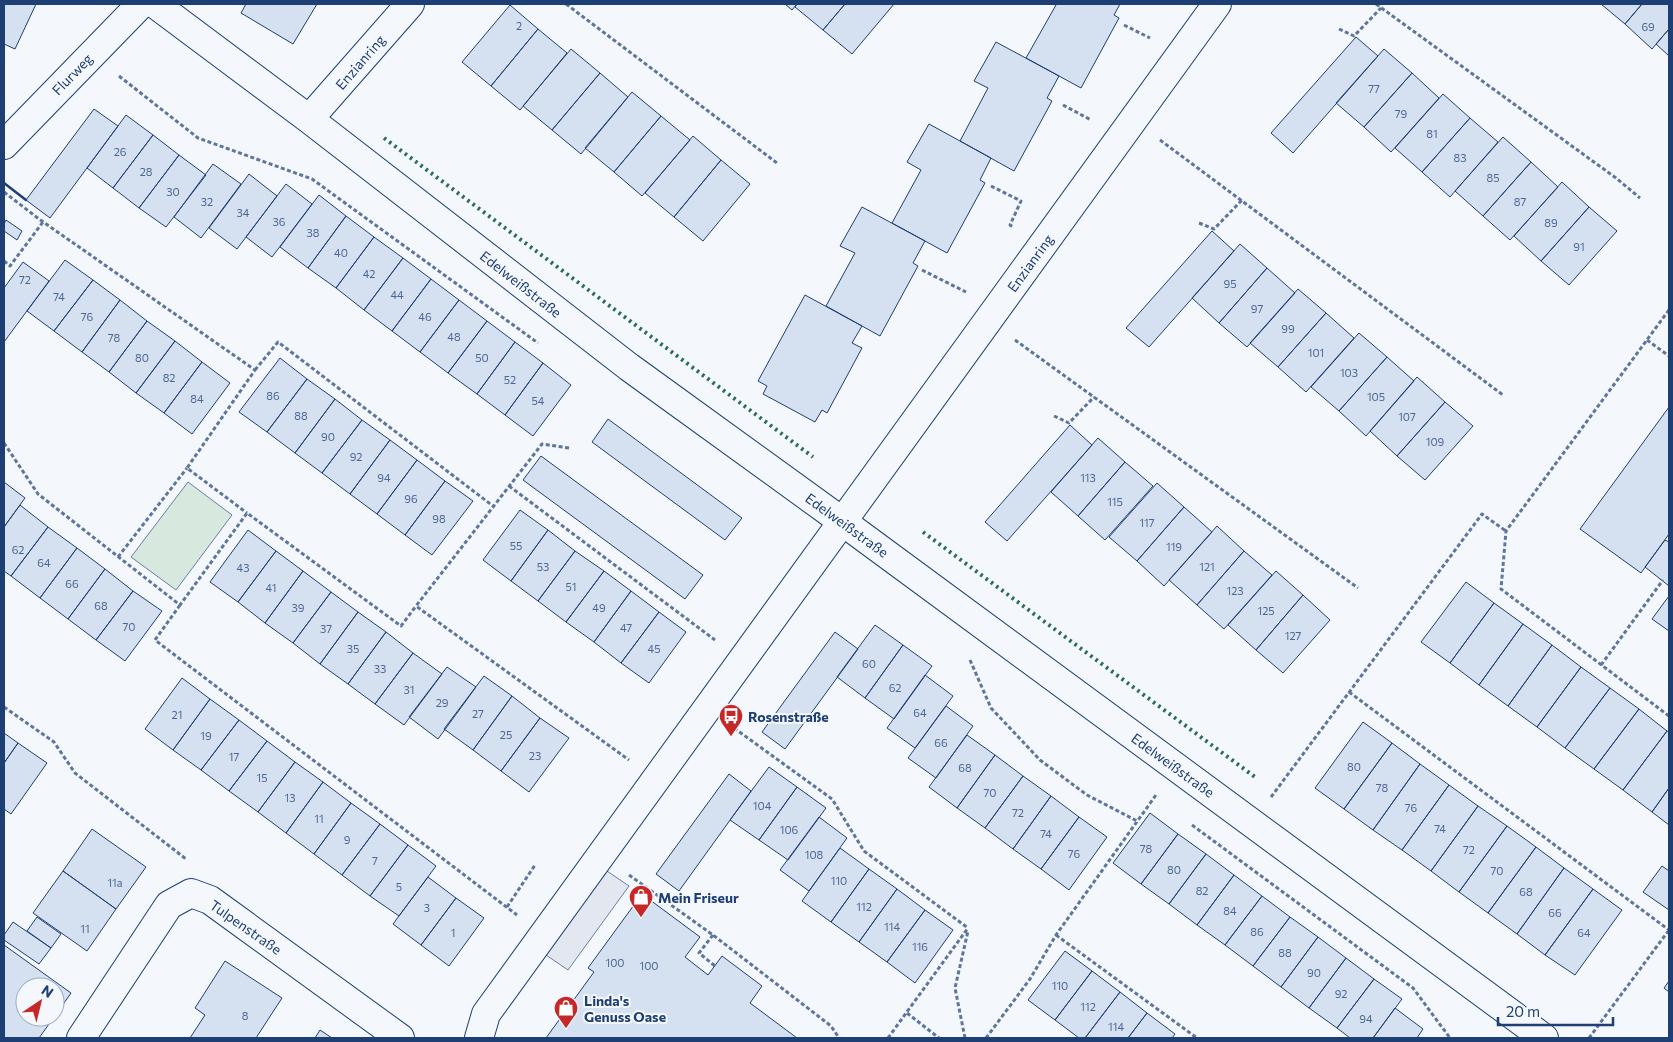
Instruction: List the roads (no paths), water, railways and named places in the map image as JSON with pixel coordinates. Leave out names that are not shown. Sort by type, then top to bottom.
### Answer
[{"type":"street","name":"Flurweg","points":[[4,146],[141,4]]},
{"type":"street","name":"Edelweißstraße","points":[[155,4],[309,120],[629,367],[843,522],[1544,1038]]},
{"type":"street","name":"Enzianring","points":[[309,120],[410,4]]},
{"type":"street","name":"Enzianring","points":[[843,522],[1217,4]]},
{"type":"street","points":[[479,1038],[486,1014],[843,522]]},
{"type":"street","name":"Tulpenstraße","points":[[81,1038],[169,905],[191,893],[210,900],[400,1038]]},
{"type":"place","name":"Rosenstraße","points":[[731,737]]},
{"type":"place","name":"Mein Friseur","points":[[641,918]]},
{"type":"place","name":"Linda's Genuss Oase","points":[[566,1029]]}]
